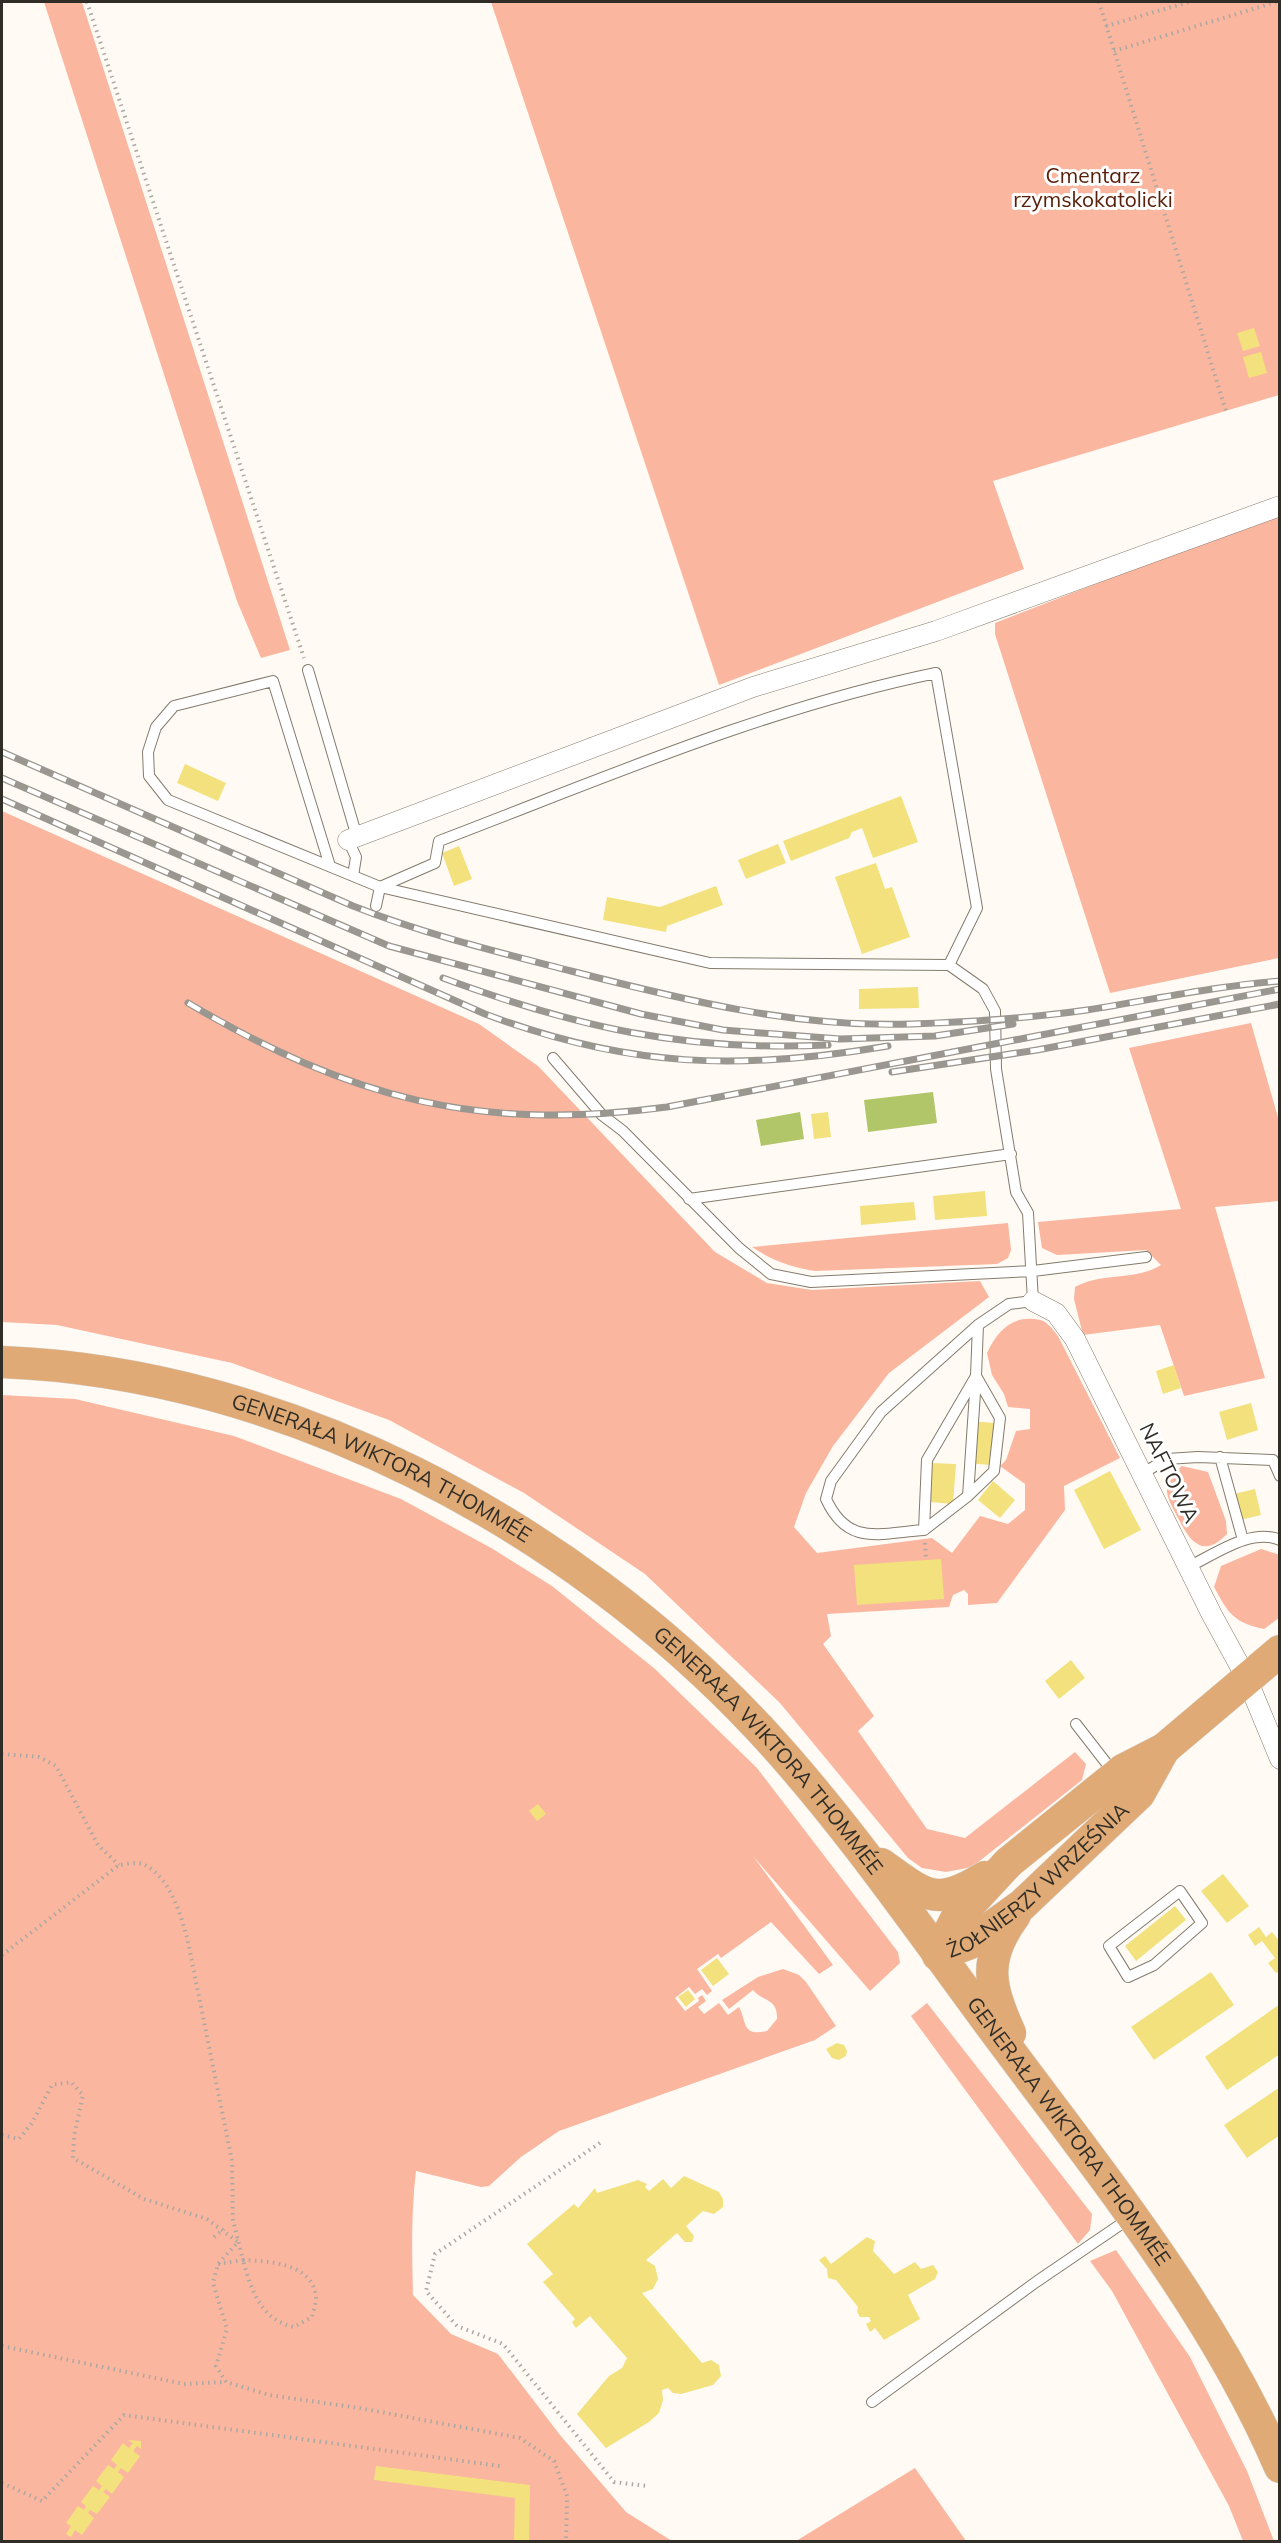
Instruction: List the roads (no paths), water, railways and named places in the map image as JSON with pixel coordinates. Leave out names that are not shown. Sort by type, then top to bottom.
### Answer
[{"type":"main road","name":"GENERAŁA WIKTORA THOMMÉE","points":[[2,1362],[103,1372],[232,1402],[325,1434],[366,1451],[480,1508],[560,1558],[619,1601],[688,1658],[760,1730],[860,1850],[1132,2217],[1193,2306],[1228,2365],[1280,2467]]},
{"type":"main road","name":"ŻOŁNIERZY WRZEŚNIA","points":[[938,1956],[956,1918],[1009,1862],[1116,1776],[1164,1749],[1280,1651]]},
{"type":"main road","name":"ŻOŁNIERZY WRZEŚNIA","points":[[938,1956],[968,1944],[1022,1905],[1139,1794],[1164,1749]]},
{"type":"main road","points":[[860,1850],[909,1884],[936,1896],[961,1892],[1009,1862]]},
{"type":"main road","points":[[1022,1905],[995,1945],[992,1974],[996,2003],[1029,2078]]},
{"type":"street","points":[[352,838],[753,687],[936,631],[1280,506]]},
{"type":"street","name":"NAFTOWA","points":[[1033,1301],[1056,1312],[1075,1339],[1188,1568],[1247,1679],[1280,1760]]},
{"type":"lane","points":[[308,670],[352,838],[356,857],[353,876]]},
{"type":"lane","points":[[381,887],[435,863],[439,841],[731,730],[866,687],[936,673],[977,908],[949,965]]},
{"type":"lane","points":[[330,866],[273,681],[174,706],[156,727],[148,752],[149,776],[168,800],[381,887],[710,963],[949,965],[983,989],[995,1011],[996,1069],[1016,1192],[1028,1214],[1033,1301],[1009,1304],[978,1325],[881,1413],[831,1481],[826,1500],[834,1518],[847,1530],[866,1534],[924,1530],[968,1496],[994,1472],[1000,1418],[976,1376]]},
{"type":"lane","points":[[376,906],[381,887]]},
{"type":"lane","points":[[553,1058],[602,1115],[623,1131],[739,1248],[771,1274],[811,1282],[1033,1271],[1146,1257]]},
{"type":"lane","points":[[689,1199],[1011,1154]]},
{"type":"lane","points":[[968,1496],[978,1325]]},
{"type":"lane","points":[[924,1530],[927,1460],[976,1376]]},
{"type":"lane","points":[[1220,1457],[1243,1540]]},
{"type":"lane","points":[[1143,1473],[1167,1459],[1220,1457],[1273,1460],[1280,1476]]},
{"type":"lane","points":[[1188,1568],[1243,1540],[1270,1536],[1280,1540]]},
{"type":"lane","points":[[1076,1724],[1116,1776]]},
{"type":"lane","points":[[1180,1891],[1202,1923],[1154,1965],[1128,1977],[1109,1946],[1180,1891]]},
{"type":"lane","points":[[872,2402],[1036,2282],[1132,2217]]},
{"type":"railway","points":[[2,752],[380,916],[516,957],[698,1002],[740,1010],[782,1017],[868,1024],[956,1022],[1065,1013],[1207,990],[1280,981]]},
{"type":"railway","points":[[2,778],[389,946],[641,1014],[723,1030],[840,1039],[935,1036],[1013,1024]]},
{"type":"railway","points":[[2,799],[485,1014],[537,1032],[587,1045],[685,1060],[783,1059],[888,1046]]},
{"type":"railway","points":[[443,978],[539,1010],[585,1023],[631,1032],[678,1040],[726,1044],[828,1045]]},
{"type":"railway","points":[[188,1003],[248,1036],[305,1063],[361,1085],[418,1100],[475,1110],[535,1115],[599,1114],[667,1107],[1280,989]]},
{"type":"railway","points":[[892,1072],[1037,1050],[1280,1004]]},
{"type":"park label","name":"Cmentarz rzymskokatolicki","points":[[1093,188]]}]
